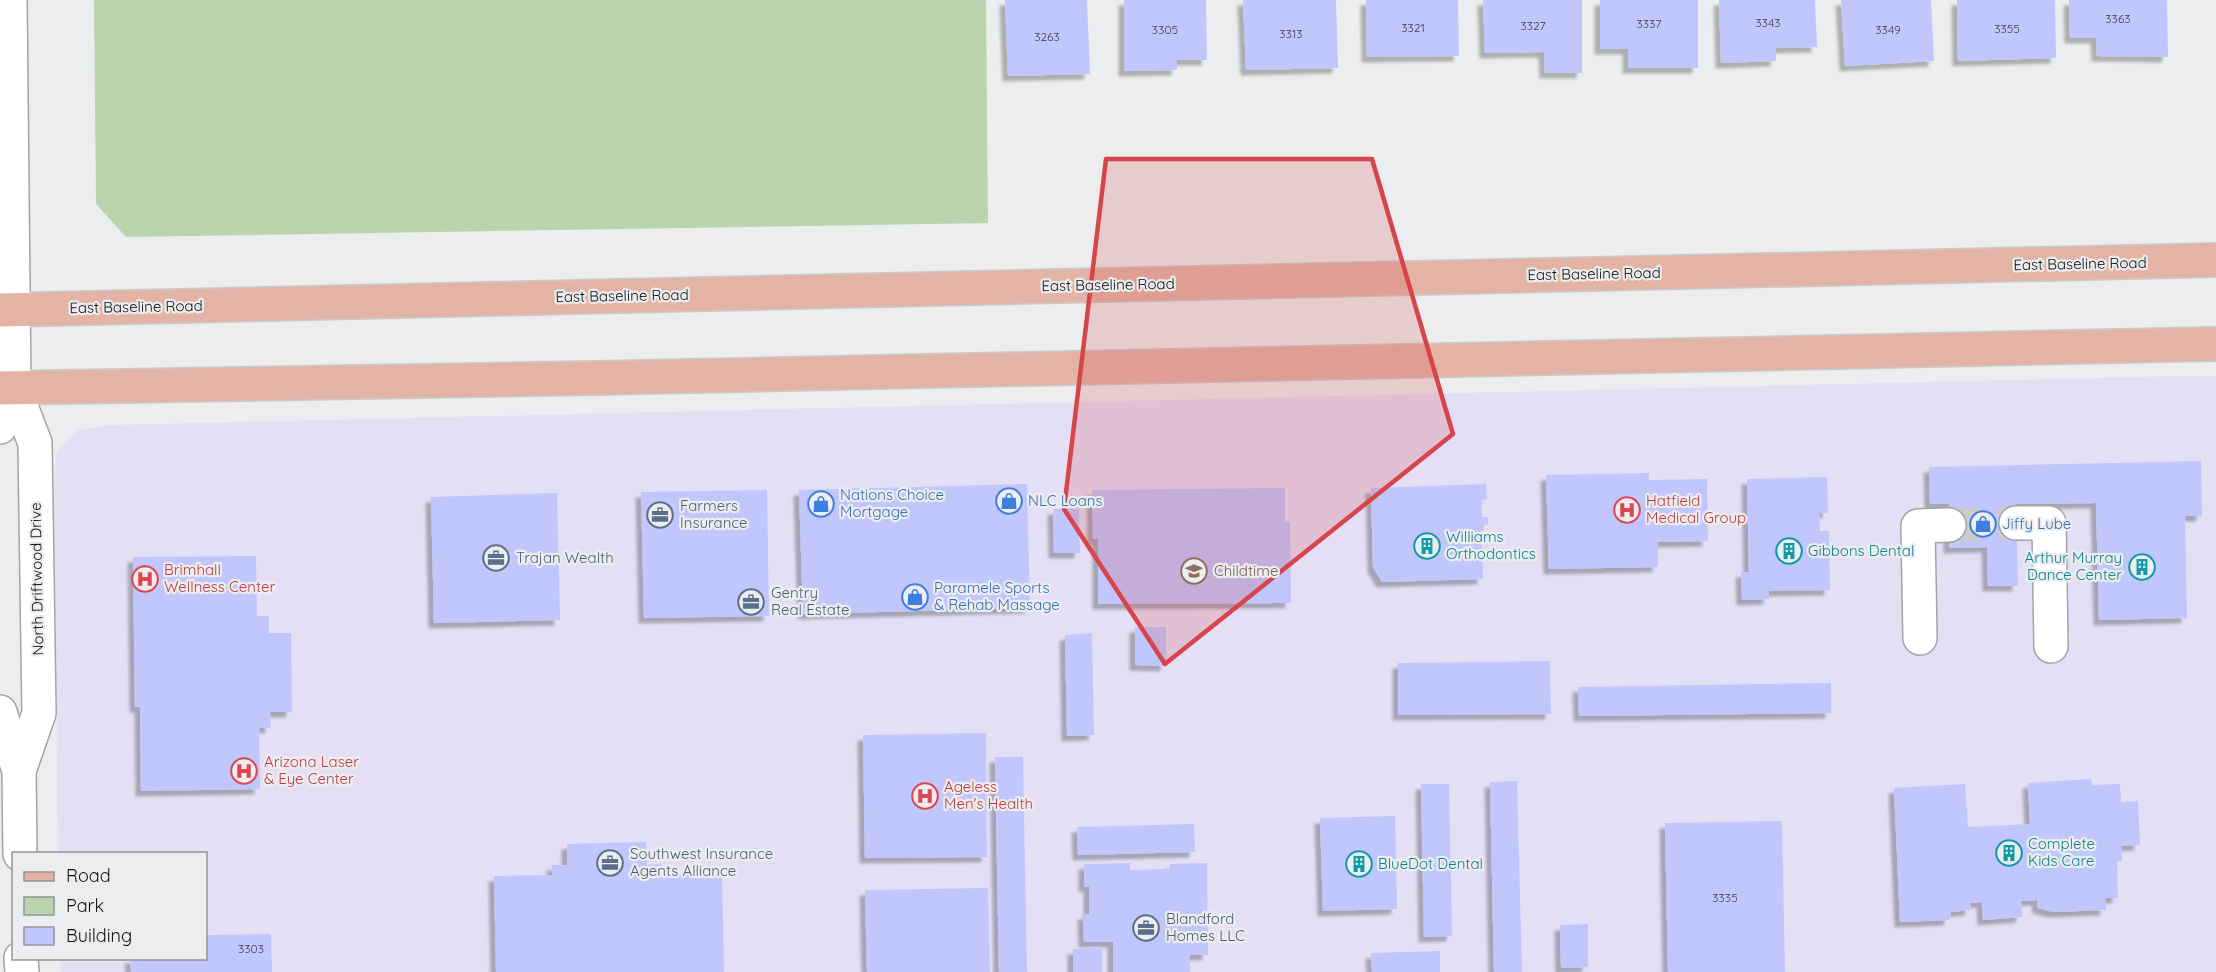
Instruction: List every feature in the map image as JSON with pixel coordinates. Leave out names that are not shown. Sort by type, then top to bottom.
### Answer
[{"type":"main road","name":"East Baseline Road","points":[[7,310],[2216,260]]},
{"type":"main road","points":[[7,388],[606,378],[2216,344]]},
{"type":"street","name":"North Driftwood Drive","points":[[0,427],[14,349],[7,310],[10,0]]},
{"type":"street","name":"North Driftwood Drive","points":[[7,388],[35,444],[39,713],[19,771]]},
{"type":"street","points":[[2016,523],[2049,523],[2051,646]]},
{"type":"street","points":[[1920,638],[1918,526],[1949,525]]},
{"type":"street","name":"North Driftwood Drive","points":[[0,712],[19,771],[20,852]]},
{"type":"highlighted area","points":[[1106,159],[1372,159],[1453,434],[1165,664],[1064,509]]},
{"type":"shaded area","points":[[2216,376],[2216,972],[61,972],[60,960],[207,960],[207,852],[58,852],[54,487],[57,452],[77,430],[113,425]]},
{"type":"green space","points":[[94,0],[986,0],[988,223],[126,237],[96,204]]},
{"type":"building","points":[[1005,0],[1087,0],[1090,74],[1008,76]]},
{"type":"building","points":[[1124,0],[1206,0],[1207,60],[1177,60],[1177,70],[1124,71]]},
{"type":"building","points":[[1243,0],[1336,0],[1338,68],[1246,70]]},
{"type":"building","points":[[1366,0],[1458,0],[1459,56],[1367,57]]},
{"type":"building","points":[[1483,0],[1582,0],[1582,73],[1545,73],[1544,52],[1485,53]]},
{"type":"building","points":[[1600,0],[1698,0],[1698,68],[1628,68],[1628,49],[1600,49]]},
{"type":"building","points":[[1719,0],[1815,0],[1817,47],[1776,48],[1776,61],[1721,63]]},
{"type":"building","points":[[1841,0],[1931,0],[1934,61],[1845,66]]},
{"type":"building","points":[[1957,0],[2055,0],[2056,58],[1958,61]]},
{"type":"building","points":[[2069,0],[2167,0],[2168,57],[2097,56],[2096,38],[2070,38]]},
{"type":"building","name":"Arthur Murray Dance Center","points":[[2201,461],[2202,516],[2185,516],[2187,618],[2099,620],[2096,503],[2016,504],[2018,586],[1988,586],[1987,547],[1949,548],[1949,504],[1930,504],[1929,467]]},
{"type":"building","name":"Hatfield Medical Group","points":[[1649,473],[1649,480],[1707,479],[1708,541],[1658,542],[1658,567],[1549,569],[1546,475]]},
{"type":"building","name":"Gibbons Dental","points":[[1827,477],[1828,513],[1819,513],[1820,531],[1829,531],[1830,590],[1769,591],[1769,599],[1742,600],[1741,572],[1749,572],[1747,479]]},
{"type":"building","points":[[1027,484],[1030,608],[803,614],[799,490]]},
{"type":"building","name":"Williams Orthodontics","points":[[1486,484],[1487,499],[1481,500],[1482,517],[1488,517],[1488,525],[1481,525],[1483,579],[1382,582],[1373,567],[1371,488]]},
{"type":"building","name":"Childtime","points":[[1285,488],[1285,522],[1290,522],[1291,603],[1098,604],[1098,539],[1093,539],[1092,490]]},
{"type":"building","points":[[767,490],[769,616],[644,618],[641,492]]},
{"type":"building","name":"Trajan Wealth","points":[[557,493],[560,620],[434,623],[431,497]]},
{"type":"building","points":[[1053,509],[1079,509],[1080,553],[1054,553]]},
{"type":"building","points":[[256,556],[257,616],[269,616],[269,633],[291,633],[292,712],[270,712],[271,728],[259,728],[260,789],[141,791],[140,707],[135,707],[133,557]]},
{"type":"building","points":[[1135,627],[1166,627],[1166,666],[1135,665]]},
{"type":"building","points":[[1092,633],[1094,735],[1067,736],[1065,635]]},
{"type":"building","points":[[1550,661],[1551,714],[1398,715],[1398,663]]},
{"type":"building","points":[[1831,683],[1831,713],[1579,716],[1578,687]]},
{"type":"building","name":"Ageless Men's Health","points":[[986,733],[987,857],[865,858],[863,735]]},
{"type":"building","points":[[995,757],[1023,757],[1027,972],[999,972]]},
{"type":"building","name":"Complete Kids Care","points":[[2091,779],[2092,785],[2120,784],[2121,802],[2138,801],[2140,845],[2121,846],[2122,861],[2117,861],[2118,898],[2105,898],[2106,910],[2053,912],[2038,908],[2037,900],[2021,901],[2022,917],[1983,920],[1982,902],[1970,903],[1971,910],[1951,912],[1949,920],[1900,922],[1894,788],[1965,784],[1968,827],[2030,824],[2028,783]]},
{"type":"building","points":[[1517,781],[1522,972],[1494,972],[1490,782]]},
{"type":"building","points":[[1421,784],[1449,784],[1452,936],[1424,937]]},
{"type":"building","name":"BlueDot Dental","points":[[1395,816],[1397,909],[1323,911],[1320,818]]},
{"type":"building","points":[[1782,821],[1785,972],[1668,972],[1665,823]]},
{"type":"building","points":[[1194,824],[1195,852],[1078,855],[1077,827]]},
{"type":"building","points":[[646,842],[647,865],[661,864],[662,875],[722,874],[724,972],[496,972],[494,876],[552,875],[552,865],[567,865],[567,844]]},
{"type":"building","name":"Blandford Homes LLC","points":[[1130,863],[1130,870],[1170,869],[1170,864],[1207,863],[1208,955],[1190,955],[1190,972],[1113,972],[1113,942],[1084,942],[1083,914],[1089,914],[1089,886],[1084,887],[1084,864]]},
{"type":"building","points":[[988,888],[990,972],[867,972],[865,890]]},
{"type":"building","points":[[1588,924],[1588,967],[1561,968],[1560,925]]},
{"type":"building","points":[[271,934],[272,972],[131,972],[130,960],[207,960],[207,935]]},
{"type":"building","points":[[1102,947],[1102,972],[1073,972],[1073,949]]},
{"type":"building","points":[[1440,951],[1440,972],[1372,972],[1371,953]]},
{"type":"tunnel","points":[[1949,525],[2016,523]]},
{"type":"place","name":"NLC Loans","points":[[1009,501]]},
{"type":"place","name":"Nations Choice Mortgage","points":[[821,504]]},
{"type":"place","name":"Hatfield Medical Group","points":[[1627,510]]},
{"type":"place","name":"Farmers Insurance","points":[[660,515]]},
{"type":"place","name":"Jiffy Lube","points":[[1983,524]]},
{"type":"place","name":"Williams Orthodontics","points":[[1427,546]]},
{"type":"place","name":"Gibbons Dental","points":[[1789,551]]},
{"type":"place","name":"Trajan Wealth","points":[[496,558]]},
{"type":"place","name":"Arthur Murray Dance Center","points":[[2142,567]]},
{"type":"place","name":"Childtime","points":[[1194,571]]},
{"type":"place","name":"Brimhall Wellness Center","points":[[145,579]]},
{"type":"place","name":"Paramele Sports & Rehab Massage","points":[[915,597]]},
{"type":"place","name":"Gentry Real Estate","points":[[751,602]]},
{"type":"place","name":"Arizona Laser & Eye Center","points":[[244,771]]},
{"type":"place","name":"Ageless Men's Health","points":[[925,796]]},
{"type":"place","name":"Complete Kids Care","points":[[2009,853]]},
{"type":"place","name":"Southwest Insurance Agents Alliance","points":[[610,863]]},
{"type":"place","name":"BlueDot Dental","points":[[1359,864]]},
{"type":"place","name":"Blandford Homes LLC","points":[[1146,928]]}]
